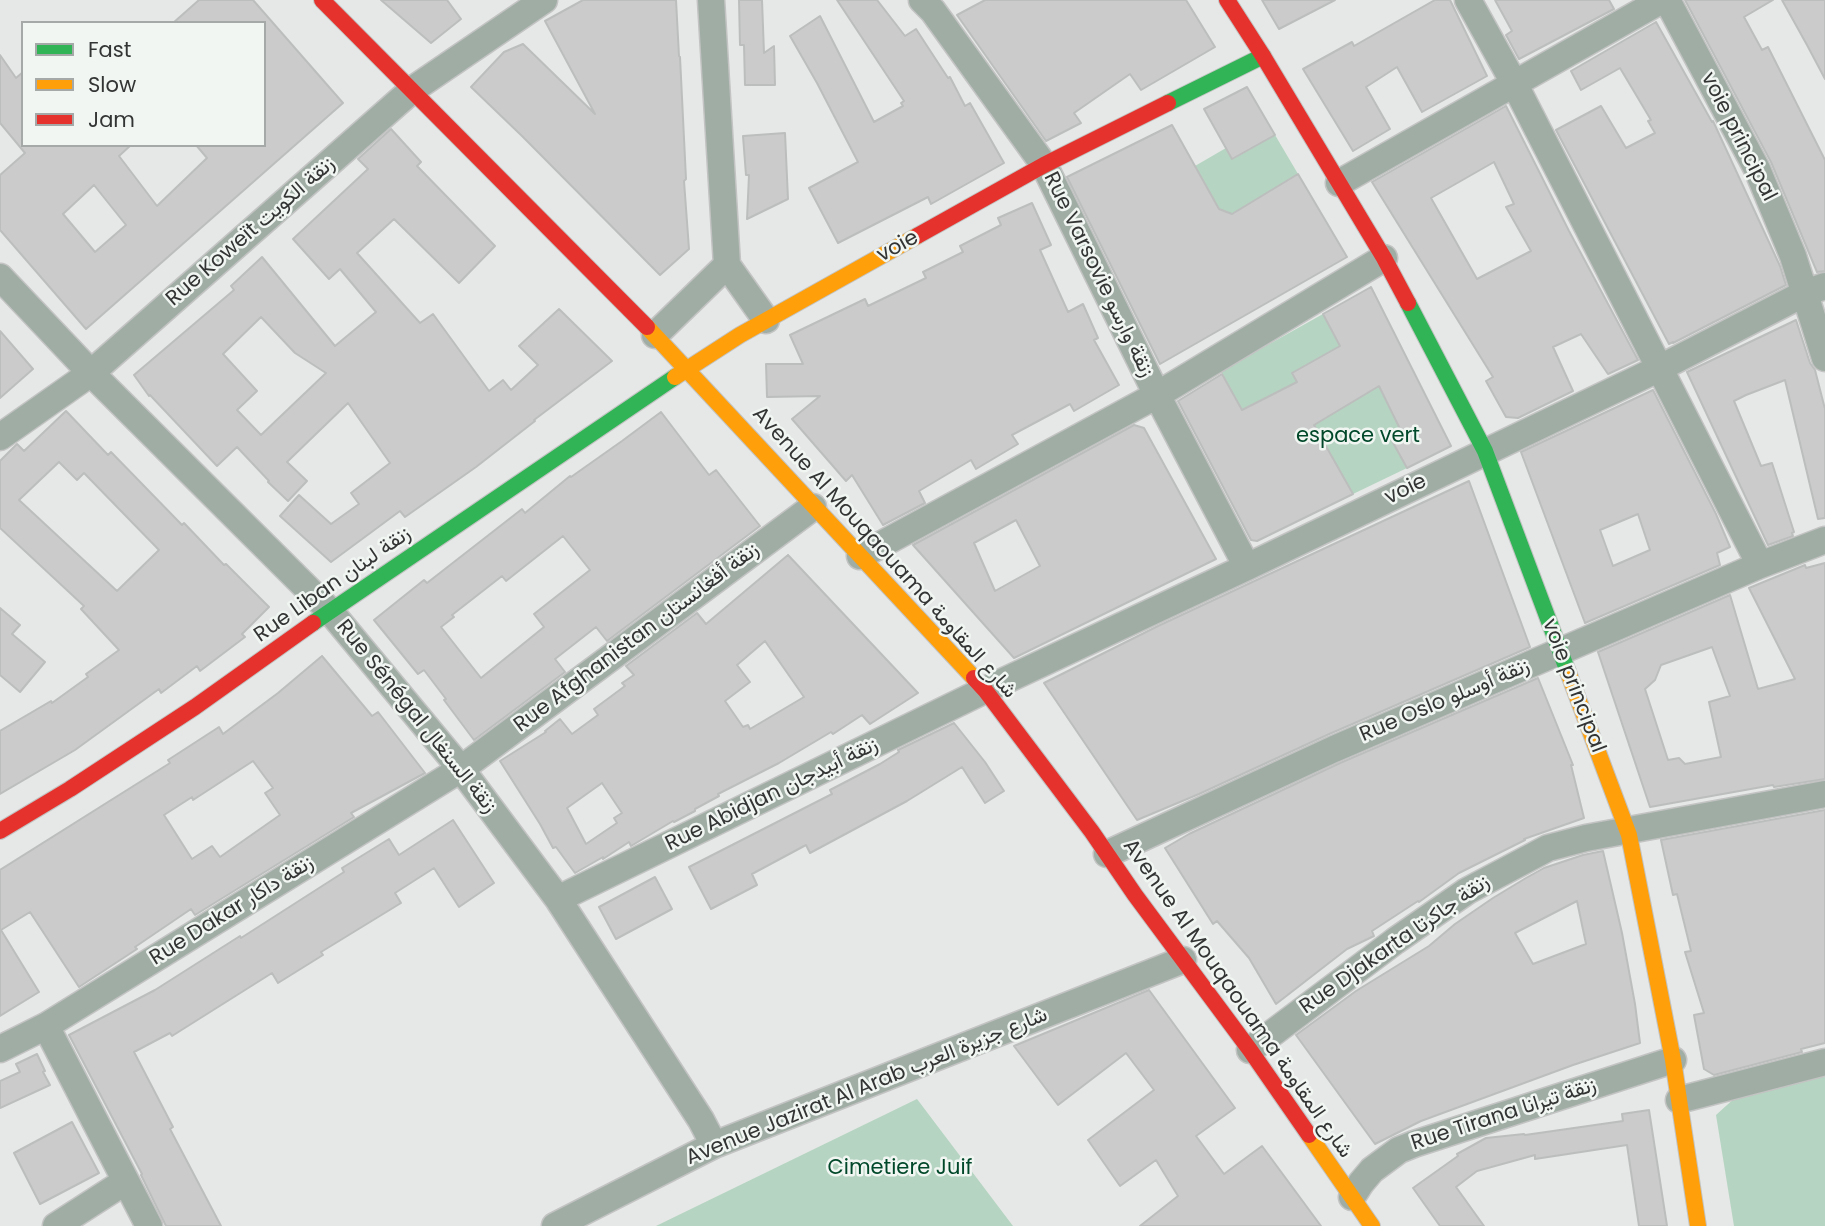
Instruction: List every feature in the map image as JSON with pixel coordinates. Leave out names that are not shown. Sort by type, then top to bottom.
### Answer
[{"type":"street","name":"Avenue Al Mouqaouama شارع المقاومة","points":[[322,0],[688,368],[813,507],[985,690],[1250,1050],[1372,1226]]},
{"type":"street","name":"Rue Koweït زنقة الكويت","points":[[0,437],[91,373],[412,90],[544,0]]},
{"type":"street","points":[[711,0],[727,265],[766,320]]},
{"type":"street","name":"voie principal","points":[[1227,0],[1384,258],[1485,451],[1628,831],[1673,1060],[1698,1226]]},
{"type":"street","points":[[1468,0],[1514,83],[1760,565]]},
{"type":"street","name":"voie principal","points":[[1339,183],[1664,0],[1757,169],[1788,244],[1815,290],[1825,358]]},
{"type":"street","name":"Rue Varsovie زنقة وارسو","points":[[935,4],[1044,165],[1157,395],[1247,567]]},
{"type":"street","name":"voie","points":[[688,368],[766,320],[1044,165],[1263,56]]},
{"type":"street","points":[[860,556],[1157,395],[1384,258]]},
{"type":"street","points":[[655,335],[727,265]]},
{"type":"street","name":"Rue Sénégal زنقة السنغال","points":[[0,277],[91,373],[330,611],[461,769],[558,899],[715,1145]]},
{"type":"street","name":"voie","points":[[985,690],[1660,368],[1815,290]]},
{"type":"street","name":"Rue Liban زنقة لبنان","points":[[0,831],[70,789],[195,707],[330,611],[688,368]]},
{"type":"street","name":"Rue Afghanistan زنقة أفغانستان","points":[[461,769],[813,507]]},
{"type":"street","name":"Rue Oslo زنقة أوسلو","points":[[1107,854],[1322,754],[1760,565],[1825,540]]},
{"type":"street","name":"Rue Abidjan زنقة أبيدجان","points":[[558,899],[985,690]]},
{"type":"street","name":"Rue Dakar زنقة داكار","points":[[0,1049],[46,1026],[461,769]]},
{"type":"street","name":"Rue Djakarta زنقة جاكرتا","points":[[1250,1050],[1395,941],[1467,891],[1548,848],[1586,838],[1825,794]]},
{"type":"street","name":"Avenue Jazirat Al Arab شارع جزيرة العرب","points":[[555,1226],[715,1145],[1183,960]]},
{"type":"street","points":[[46,1026],[149,1226]]},
{"type":"street","name":"Rue Tirana زنقة تيرانا","points":[[1352,1197],[1372,1170],[1406,1147],[1673,1060]]},
{"type":"street","points":[[1679,1100],[1825,1062]]},
{"type":"street","points":[[56,1226],[126,1181]]},
{"type":"green space","points":[[1275,135],[1298,174],[1225,219],[1195,166],[1226,148],[1233,159]]},
{"type":"green space","name":"espace vert","points":[[1323,314],[1340,346],[1292,373],[1297,382],[1242,410],[1221,371]]},
{"type":"green space","name":"espace vert","points":[[1379,386],[1402,433],[1391,439],[1407,468],[1353,494],[1314,425]]},
{"type":"green space","points":[[1825,1074],[1825,1226],[1734,1226],[1716,1115],[1737,1096]]},
{"type":"green space","name":"Cimetiere Juif","points":[[917,1099],[1013,1226],[656,1226]]},
{"type":"building","points":[[199,0],[253,0],[343,103],[86,329],[0,230],[0,175],[25,153],[0,123],[0,55],[16,78],[21,74],[21,147],[129,147],[119,156],[157,206],[207,158],[198,147],[266,147],[266,21],[175,21]],"holes":[[[94,185],[126,225],[95,252],[63,214]]]},
{"type":"building","points":[[381,0],[447,0],[461,19],[431,43]]},
{"type":"building","points":[[583,0],[676,0],[689,249],[660,275],[471,87],[504,52],[523,44],[595,114],[545,21]]},
{"type":"building","points":[[739,0],[762,0],[764,53],[774,46],[775,85],[745,85],[744,45],[740,45]]},
{"type":"building","points":[[837,0],[877,0],[905,36],[916,29],[948,78],[950,77],[965,106],[970,103],[1004,163],[931,204],[928,197],[838,243],[809,188],[858,162],[790,36],[820,16],[874,122],[903,106],[901,103],[904,101]]},
{"type":"building","points":[[985,0],[1186,0],[1215,47],[1141,90],[1130,74],[1074,113],[1081,123],[1046,141],[957,15]]},
{"type":"building","points":[[1262,0],[1335,0],[1279,29]]},
{"type":"building","points":[[1435,0],[1450,0],[1487,76],[1422,112],[1397,67],[1366,87],[1390,129],[1353,151],[1303,69],[1352,42],[1354,46]]},
{"type":"building","points":[[1495,0],[1609,0],[1614,9],[1519,59],[1506,35],[1512,31]]},
{"type":"building","points":[[1685,0],[1773,0],[1744,17],[1762,50],[1768,47],[1825,160],[1825,271],[1817,272],[1771,162]]},
{"type":"building","points":[[1782,0],[1825,0],[1825,79],[1807,45]]},
{"type":"building","points":[[1656,22],[1713,121],[1780,266],[1786,285],[1669,344],[1556,130],[1601,106],[1626,148],[1655,133],[1648,121],[1651,120],[1620,68],[1581,90],[1571,71]]},
{"type":"building","points":[[1247,87],[1275,135],[1232,159],[1204,109]]},
{"type":"building","points":[[1506,106],[1638,360],[1608,374],[1581,334],[1553,347],[1573,391],[1518,418],[1506,417],[1486,381],[1493,377],[1372,182]],"holes":[[[1494,162],[1514,204],[1506,207],[1531,251],[1477,279],[1431,198]]]},
{"type":"building","points":[[1172,125],[1219,209],[1232,214],[1298,174],[1347,257],[1160,364],[1067,177]]},
{"type":"building","points":[[391,129],[421,162],[417,166],[495,246],[459,283],[394,219],[357,253],[420,323],[433,314],[489,391],[503,380],[511,390],[538,365],[519,346],[559,309],[612,361],[476,467],[405,517],[400,511],[331,562],[280,516],[299,495],[331,524],[359,504],[351,493],[390,463],[348,403],[287,462],[307,481],[288,501],[237,447],[217,466],[149,396],[134,375],[234,290],[231,286],[262,257],[335,346],[376,312],[340,269],[329,279],[293,239],[368,169],[358,159]],"holes":[[[261,317],[295,353],[326,373],[261,435],[237,410],[257,391],[223,354]]]},
{"type":"building","points":[[785,133],[788,199],[747,219],[749,175],[746,175],[743,136]]},
{"type":"building","points":[[1032,203],[1051,245],[1040,250],[1068,312],[1083,304],[1098,338],[1094,340],[1119,385],[1074,411],[1070,404],[1012,435],[1018,444],[976,469],[971,460],[919,491],[925,503],[883,525],[852,475],[846,481],[792,419],[820,396],[767,397],[766,364],[803,364],[790,335],[865,299],[868,306],[926,278],[923,272],[963,252],[960,246],[1001,225],[998,218]]},
{"type":"building","points":[[1371,287],[1451,446],[1407,468],[1391,439],[1402,433],[1379,386],[1314,425],[1353,494],[1257,541],[1251,540],[1178,401],[1222,374],[1242,410],[1297,382],[1292,373],[1340,346],[1323,314]]},
{"type":"building","points":[[1796,320],[1810,363],[1815,370],[1825,409],[1825,518],[1818,519],[1785,380],[1746,395],[1734,401],[1761,466],[1772,463],[1794,532],[1793,536],[1768,545],[1687,372]]},
{"type":"building","points":[[0,331],[33,369],[0,398]]},
{"type":"building","points":[[1653,390],[1730,547],[1717,553],[1720,565],[1585,623],[1521,452]],"holes":[[[1638,514],[1650,550],[1613,566],[1600,530]]]},
{"type":"building","points":[[66,411],[108,455],[111,452],[182,525],[184,523],[269,607],[242,634],[245,637],[200,671],[197,666],[161,693],[159,689],[75,750],[0,794],[0,731],[51,701],[52,703],[119,650],[81,609],[84,606],[0,528],[0,461],[17,444],[24,451]],"holes":[[[59,462],[77,480],[84,473],[159,550],[117,591],[19,500]]]},
{"type":"building","points":[[661,412],[709,475],[716,470],[760,526],[607,641],[596,627],[555,659],[565,672],[474,740],[424,670],[418,674],[374,620],[424,580],[427,583],[522,509],[525,513],[570,476]],"holes":[[[563,536],[590,570],[534,614],[544,627],[481,678],[441,627],[454,617],[452,615],[502,576],[506,581]]]},
{"type":"building","points":[[1134,425],[1144,428],[1216,559],[1014,658],[913,545]],"holes":[[[1016,520],[1040,566],[995,591],[974,543]]]},
{"type":"building","points":[[1469,481],[1530,647],[1137,820],[1044,683],[1158,626]]},
{"type":"building","points":[[788,555],[918,693],[870,724],[862,715],[833,734],[831,732],[779,763],[718,794],[719,796],[695,811],[631,846],[629,842],[575,873],[556,847],[553,848],[500,761],[546,732],[560,719],[572,734],[598,715],[594,709],[625,686],[622,683],[634,675],[626,666],[697,613],[706,624]],"holes":[[[765,641],[804,697],[750,729],[748,725],[743,727],[725,701],[750,682],[737,665]],[[602,783],[622,813],[614,818],[617,823],[586,844],[567,808]]]},
{"type":"building","points":[[1825,563],[1825,779],[1774,787],[1773,785],[1650,807],[1598,652],[1730,595],[1758,689],[1795,679],[1749,588],[1805,565],[1806,568]],"holes":[[[1712,647],[1730,696],[1709,702],[1721,757],[1685,764],[1679,758],[1668,760],[1645,689],[1655,680],[1661,665]]]},
{"type":"building","points":[[0,608],[20,625],[12,634],[45,662],[20,692],[0,675]]},
{"type":"building","points":[[322,656],[372,716],[378,712],[425,773],[351,813],[354,817],[195,915],[191,909],[79,987],[30,912],[1,930],[39,992],[0,1016],[0,870],[170,763],[168,760],[219,727],[223,734]],"holes":[[[253,761],[273,788],[265,793],[280,815],[220,857],[212,846],[192,859],[164,815],[192,797],[193,800]]]},
{"type":"building","points":[[1538,678],[1573,765],[1584,818],[1524,839],[1459,873],[1372,931],[1374,936],[1347,949],[1276,1004],[1249,958],[1217,921],[1213,924],[1165,848],[1189,834],[1340,763]]},
{"type":"building","points":[[954,723],[1004,791],[985,803],[962,767],[907,801],[810,853],[806,845],[752,874],[757,885],[711,909],[689,867],[832,794],[830,790],[880,764],[899,752],[898,750]]},
{"type":"building","points":[[1825,810],[1825,1043],[1801,1049],[1802,1052],[1714,1075],[1704,1069],[1694,1015],[1704,1013],[1685,952],[1691,951],[1677,894],[1673,895],[1661,840]]},
{"type":"building","points":[[453,820],[494,883],[459,907],[434,868],[395,893],[401,903],[321,952],[323,955],[278,983],[272,973],[172,1036],[170,1033],[134,1052],[173,1127],[170,1129],[221,1226],[166,1226],[142,1174],[69,1035],[155,990],[240,936],[241,938],[344,872],[342,868],[389,839],[399,855]]},
{"type":"building","points":[[1603,851],[1622,933],[1640,1043],[1421,1121],[1375,1144],[1296,1035],[1356,991],[1429,946],[1493,898],[1544,868]],"holes":[[[1577,901],[1586,944],[1533,964],[1515,933]]]},
{"type":"building","points":[[655,877],[672,909],[616,939],[599,907]]},
{"type":"building","points":[[1149,990],[1235,1108],[1196,1136],[1224,1174],[1262,1146],[1321,1226],[1140,1226],[1178,1196],[1156,1160],[1120,1186],[1088,1140],[1154,1090],[1126,1053],[1058,1105],[1014,1046]]},
{"type":"building","points":[[37,1054],[50,1085],[0,1108],[0,1081],[20,1072],[16,1064]]},
{"type":"building","points":[[1649,1110],[1667,1226],[1639,1226],[1627,1145],[1535,1159],[1535,1155],[1477,1171],[1456,1187],[1484,1226],[1440,1226],[1413,1188],[1458,1156],[1457,1154],[1486,1138],[1623,1121],[1622,1114]]},
{"type":"building","points":[[72,1122],[99,1173],[40,1204],[14,1153]]},
{"type":"traffic: fast","points":[[1168,103],[1263,56]]},
{"type":"traffic: fast","points":[[1408,303],[1485,451],[1568,672]]},
{"type":"traffic: fast","points":[[313,623],[675,377]]},
{"type":"traffic: slow","points":[[675,377],[740,335],[917,236]]},
{"type":"traffic: slow","points":[[647,327],[974,678]]},
{"type":"traffic: slow","points":[[1568,672],[1629,835],[1673,1060],[1698,1226]]},
{"type":"traffic: slow","points":[[1309,1135],[1372,1226]]},
{"type":"traffic: jam","points":[[322,0],[647,327]]},
{"type":"traffic: jam","points":[[1227,0],[1384,258],[1408,303]]},
{"type":"traffic: jam","points":[[917,236],[1044,165],[1168,103]]},
{"type":"traffic: jam","points":[[0,831],[70,789],[195,707],[313,623]]},
{"type":"traffic: jam","points":[[974,678],[1092,832],[1309,1135]]}]
